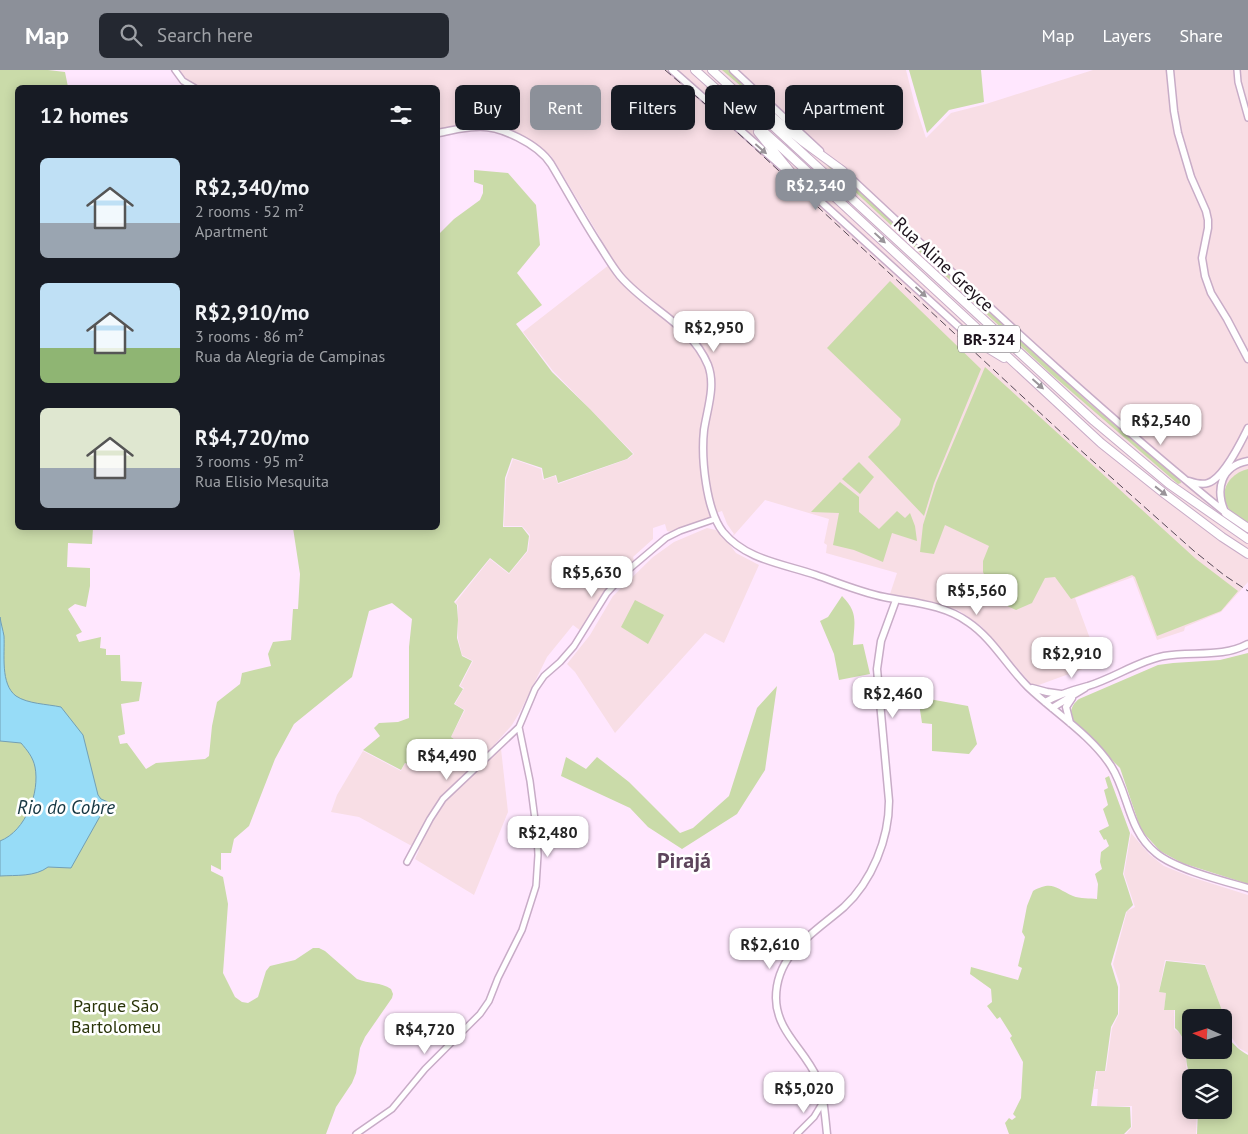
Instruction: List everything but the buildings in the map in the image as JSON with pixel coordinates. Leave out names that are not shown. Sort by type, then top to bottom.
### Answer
[{"type":"highway","points":[[691,70],[711,85]]},
{"type":"highway","name":"BR-324","points":[[695,70],[711,85]]},
{"type":"highway","points":[[712,70],[842,171]]},
{"type":"highway","name":"BR-324","points":[[712,70],[1094,421],[1169,484],[1248,540]]},
{"type":"highway","points":[[757,130],[798,180]]},
{"type":"highway","name":"BR-324","points":[[762,130],[1101,443],[1165,494],[1246,553]]},
{"type":"highway","points":[[972,338],[1022,370]]},
{"type":"highway","points":[[1226,513],[1248,528]]},
{"type":"main road","points":[[672,70],[798,180],[972,338]]},
{"type":"main road","name":"Rua Aline Greyce","points":[[732,70],[1064,375],[1186,481],[1226,513]]},
{"type":"main road","points":[[1170,70],[1178,133],[1191,177],[1208,220],[1202,258],[1205,276],[1211,293],[1246,351],[1248,359]]},
{"type":"main road","points":[[440,133],[482,127],[496,129],[535,147],[544,154],[616,272],[641,297],[676,323],[701,350],[712,383],[703,451],[706,479],[715,519],[729,538],[750,554],[857,590],[896,600],[941,608],[966,620],[982,634],[1027,686],[1098,749],[1110,763],[1120,784],[1137,831],[1156,854],[1179,866],[1248,888]]},
{"type":"main road","points":[[1186,481],[1203,484],[1215,479],[1230,460],[1248,428]]},
{"type":"main road","points":[[1226,513],[1220,495],[1223,480],[1231,468],[1248,461]]},
{"type":"main road","points":[[828,1134],[817,1079],[789,1037],[780,1019],[777,1009],[777,989],[782,968],[794,949],[844,907],[860,887],[878,854],[886,834],[889,801],[877,669],[881,641],[896,600]]},
{"type":"main road","points":[[1045,702],[1156,658],[1229,651],[1248,644]]},
{"type":"main road","points":[[1027,686],[1041,691],[1062,694]]},
{"type":"main road","points":[[1052,708],[1088,686]]},
{"type":"main road","points":[[1071,725],[1066,711],[1067,704],[1076,694]]},
{"type":"street","points":[[175,70],[183,81],[190,85]]},
{"type":"street","points":[[1237,70],[1238,82],[1248,118]]},
{"type":"street","points":[[407,862],[443,799],[519,727],[534,688],[560,662],[580,638],[615,583],[652,548],[666,538],[715,519]]},
{"type":"street","points":[[356,1134],[392,1109],[425,1069],[480,1014],[489,1001],[498,978],[522,930],[536,886],[538,855],[534,807],[519,727]]},
{"type":"street","points":[[797,1134],[814,1117],[823,1102]]},
{"type":"shaded area","points":[[180,70],[906,70],[926,138],[951,113],[986,104],[1093,70],[1248,70],[1248,582],[1221,612],[1185,627],[1184,631],[1157,640],[1133,577],[1075,598],[1099,663],[1036,686],[1032,685],[981,626],[958,610],[890,594],[897,573],[826,553],[827,545],[824,543],[829,519],[765,500],[735,534],[727,541],[736,553],[759,565],[724,643],[705,633],[615,733],[575,672],[567,664],[590,635],[613,596],[653,557],[674,542],[707,528],[716,530],[726,541],[734,534],[727,524],[722,511],[675,533],[667,531],[665,524],[653,528],[653,539],[633,557],[634,560],[602,595],[587,624],[581,631],[573,625],[547,657],[521,710],[512,725],[495,744],[501,749],[508,812],[474,895],[415,859],[419,850],[359,817],[331,812],[337,795],[363,751],[401,771],[405,763],[411,766],[414,761],[420,764],[424,756],[442,765],[456,753],[461,743],[451,737],[465,710],[455,704],[464,688],[460,686],[473,661],[462,655],[458,638],[458,605],[455,603],[490,559],[509,574],[528,551],[530,535],[522,526],[504,526],[506,479],[513,459],[541,469],[543,480],[555,476],[558,484],[628,459],[634,454],[553,371],[523,332],[614,261],[551,156],[534,143],[506,130],[520,130],[520,85],[455,85],[455,130],[471,130],[440,131],[440,85],[195,85],[185,79]]},
{"type":"shaded area","points":[[1131,833],[1149,854],[1164,866],[1191,877],[1248,895],[1248,1053],[1239,1048],[1232,1038],[1232,1009],[1222,1009],[1205,964],[1165,960],[1159,992],[1166,993],[1164,1010],[1174,1010],[1174,1029],[1181,1034],[1182,1059],[1186,1059],[1187,1069],[1182,1069],[1182,1119],[1197,1119],[1196,1134],[1126,1134],[1132,1127],[1132,1106],[1097,1106],[1098,1089],[1094,1089],[1097,1071],[1106,1071],[1112,1028],[1119,1014],[1120,985],[1113,964],[1127,911],[1135,907],[1124,874]]},
{"type":"green space","name":"Parque São Bartolomeu","points":[[0,70],[65,72],[68,85],[15,85],[15,530],[93,530],[92,544],[68,543],[67,567],[90,568],[90,586],[86,607],[75,604],[68,609],[82,632],[76,635],[79,642],[101,637],[100,648],[106,649],[106,655],[120,655],[121,681],[142,682],[139,701],[121,704],[125,734],[118,736],[120,744],[127,743],[146,769],[156,763],[205,759],[209,756],[217,702],[240,684],[242,673],[271,666],[268,654],[273,642],[291,640],[293,609],[298,609],[300,574],[293,530],[440,530],[440,233],[454,219],[480,200],[483,193],[483,185],[474,182],[474,170],[508,173],[536,205],[540,245],[517,273],[542,305],[516,324],[552,372],[633,454],[627,459],[558,483],[556,475],[544,479],[542,468],[512,458],[505,478],[503,527],[522,527],[529,536],[527,551],[509,573],[490,558],[454,602],[457,605],[457,638],[462,656],[472,661],[459,686],[463,689],[454,704],[464,710],[451,737],[460,743],[455,753],[445,761],[424,756],[420,763],[414,760],[411,765],[405,763],[401,770],[363,750],[380,736],[374,728],[379,723],[398,722],[409,718],[409,647],[412,619],[392,603],[369,611],[352,677],[294,724],[275,759],[249,826],[234,839],[231,853],[221,853],[221,870],[211,865],[211,871],[223,877],[228,904],[223,973],[235,997],[242,1002],[248,1003],[258,997],[266,971],[270,966],[295,960],[313,948],[325,951],[357,979],[383,985],[391,989],[392,998],[365,1037],[360,1048],[356,1073],[352,1083],[336,1107],[326,1134],[0,1134]]},
{"type":"green space","points":[[722,70],[728,70],[744,85],[740,85]]},
{"type":"green space","points":[[909,70],[981,70],[984,102],[949,110],[927,133]]},
{"type":"green space","points":[[775,113],[785,122],[785,124],[775,115]]},
{"type":"green space","points":[[821,160],[843,176],[1089,403],[1180,479],[1181,483],[1178,484],[1051,374]]},
{"type":"green space","points":[[890,281],[981,369],[934,483],[924,516],[868,457],[899,425],[901,419],[827,348]]},
{"type":"green space","points":[[985,367],[1196,559],[1238,591],[1221,611],[1157,636],[1135,577],[1132,575],[1071,599],[1055,577],[1045,578],[1032,603],[1016,610],[996,601],[983,572],[983,561],[989,546],[945,525],[934,554],[920,552],[923,525],[936,483]]},
{"type":"green space","points":[[859,462],[874,477],[860,494],[842,479]]},
{"type":"green space","points":[[1248,469],[1248,525],[1235,516],[1226,503],[1224,496],[1227,484],[1231,479]]},
{"type":"green space","points":[[840,482],[859,497],[859,512],[879,529],[897,511],[905,518],[910,513],[915,526],[917,541],[892,533],[883,562],[854,550],[833,545],[839,513],[811,512]]},
{"type":"green space","points":[[842,596],[853,613],[853,645],[863,644],[870,674],[839,680],[834,654],[820,621],[828,617]]},
{"type":"green space","points":[[635,600],[664,615],[648,644],[621,627]]},
{"type":"green space","points":[[1248,653],[1248,884],[1182,863],[1160,851],[1141,830],[1120,768],[1073,722],[1071,712],[1074,704],[1079,699],[1158,665],[1220,660]]},
{"type":"green space","points":[[777,686],[765,770],[737,814],[682,849],[648,827],[630,808],[561,776],[566,757],[586,769],[597,757],[629,782],[680,833],[693,828],[729,796],[757,708]]},
{"type":"green space","points":[[918,697],[968,706],[977,744],[969,754],[932,751],[932,724],[922,723]]},
{"type":"green space","points":[[1109,776],[1130,833],[1123,874],[1133,905],[1126,912],[1111,964],[1118,987],[1118,1014],[1111,1027],[1105,1071],[1096,1071],[1091,1106],[1130,1107],[1131,1127],[1124,1134],[1009,1134],[1005,1123],[1009,1118],[1012,1120],[1016,1117],[1013,1114],[1021,1098],[1023,1062],[1010,1038],[1012,1036],[1000,1017],[997,1019],[987,1006],[992,1002],[991,989],[970,974],[971,967],[1018,980],[1022,968],[1018,966],[1025,937],[1022,932],[1027,906],[1033,891],[1050,886],[1076,897],[1097,899],[1098,884],[1095,874],[1102,869],[1100,862],[1101,852],[1109,846],[1099,831],[1109,826],[1103,809],[1108,805],[1104,790],[1108,788],[1105,778]]},
{"type":"green space","points":[[1166,961],[1205,965],[1222,1009],[1182,1009],[1182,1038],[1175,1028],[1175,1010],[1164,1010],[1166,993],[1159,992]]},
{"type":"green space","points":[[1232,1041],[1248,1055],[1248,1134],[1197,1134],[1198,1119],[1232,1119],[1232,1069],[1188,1069],[1186,1059],[1232,1059]]},
{"type":"water","name":"Rio do Cobre","points":[[0,617],[4,636],[5,676],[11,691],[26,701],[61,707],[83,735],[98,795],[101,799],[108,802],[71,868],[48,867],[31,874],[0,876],[0,841],[17,829],[24,820],[33,799],[36,777],[33,760],[21,743],[0,741]]},
{"type":"railway","points":[[665,70],[724,120],[1077,447],[1194,551],[1248,591]]},
{"type":"district","name":"Pirajá","points":[[684,860]]}]
